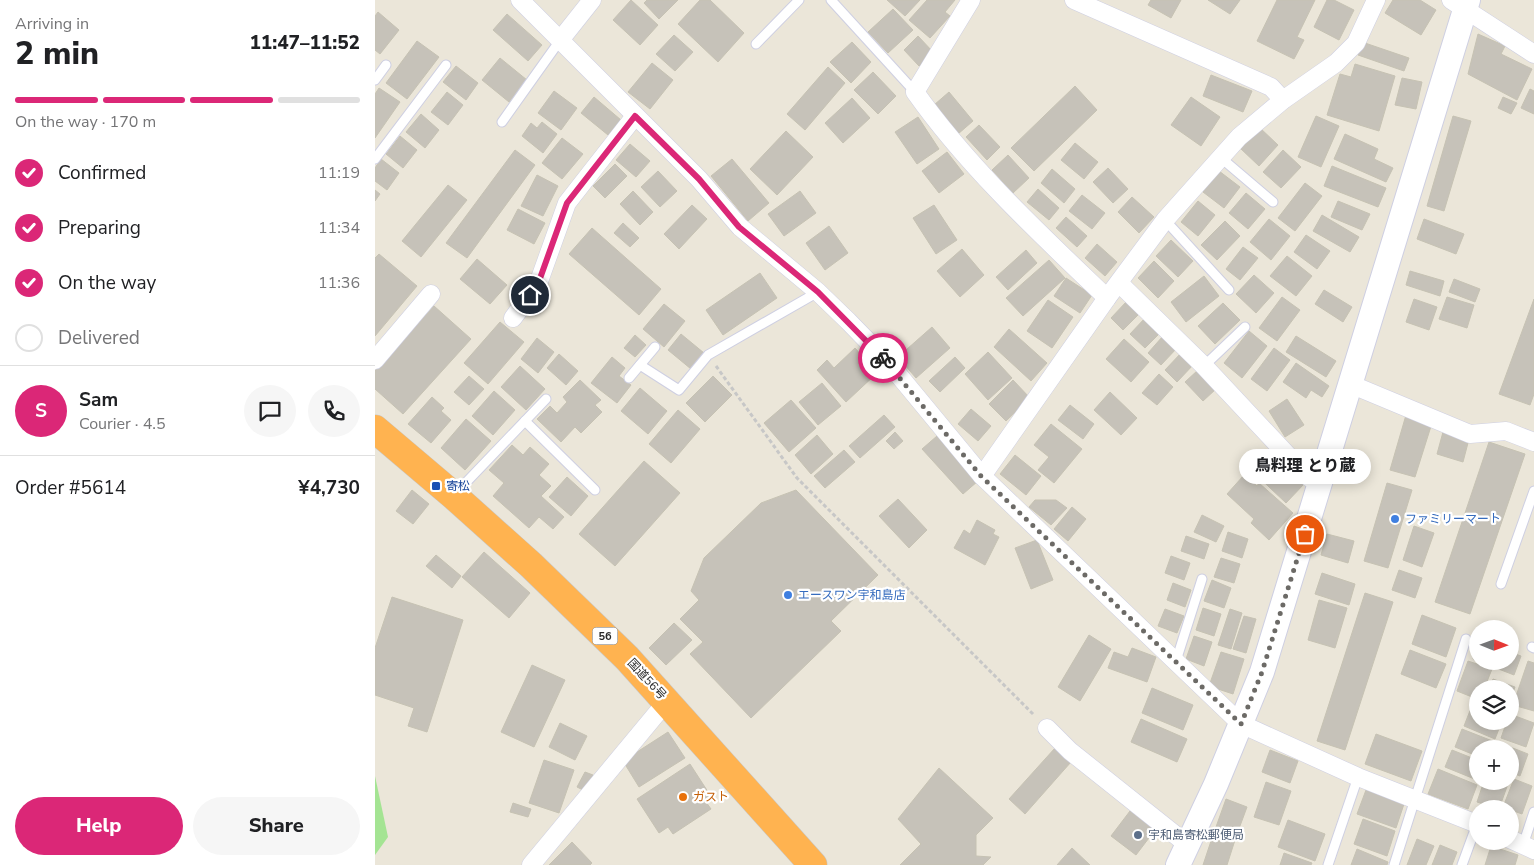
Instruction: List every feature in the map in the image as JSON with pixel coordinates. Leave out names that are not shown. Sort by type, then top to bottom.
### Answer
[{"type":"highway","name":"国道56号","points":[[375,430],[454,496],[531,565],[627,658],[813,865]]},
{"type":"street","points":[[520,0],[699,179],[739,227],[818,292],[887,361],[981,476],[1241,724],[1358,777],[1469,821]]},
{"type":"street","points":[[561,40],[592,0]]},
{"type":"street","points":[[971,0],[915,92],[937,122],[1017,210],[1107,298]]},
{"type":"street","points":[[1074,0],[1271,87],[1283,100]]},
{"type":"street","points":[[981,476],[1107,298],[1165,220],[1239,136],[1283,100],[1336,63],[1356,43],[1376,0]]},
{"type":"street","points":[[1047,728],[1183,855],[1216,784],[1262,672],[1351,384],[1461,3],[1534,54]]},
{"type":"street","points":[[513,318],[538,284],[567,203],[635,116]]},
{"type":"street","points":[[1119,283],[1204,366],[1307,476],[1320,484]]},
{"type":"street","points":[[375,360],[431,294]]},
{"type":"street","points":[[1351,384],[1470,434],[1506,431],[1534,442]]},
{"type":"street","points":[[531,865],[667,701]]},
{"type":"lane","points":[[756,44],[799,0]]},
{"type":"lane","points":[[831,0],[915,92]]},
{"type":"lane","points":[[502,122],[561,40]]},
{"type":"lane","points":[[375,80],[386,65]]},
{"type":"lane","points":[[375,158],[446,66]]},
{"type":"lane","points":[[1220,157],[1273,202]]},
{"type":"lane","points":[[1165,220],[1229,290]]},
{"type":"lane","points":[[640,365],[679,390],[708,355],[818,292]]},
{"type":"lane","points":[[1204,366],[1245,327]]},
{"type":"lane","points":[[629,378],[655,348]]},
{"type":"lane","points":[[454,496],[547,399]]},
{"type":"lane","points":[[525,421],[595,490]]},
{"type":"lane","points":[[1501,584],[1534,491]]},
{"type":"lane","points":[[1176,661],[1202,579]]},
{"type":"lane","points":[[1394,865],[1466,639]]},
{"type":"lane","points":[[1328,865],[1358,777]]},
{"type":"lane","points":[[1522,844],[1534,812]]},
{"type":"lane","points":[[1462,865],[1469,846]]},
{"type":"path","points":[[708,355],[797,478],[1047,728]]},
{"type":"green space","points":[[375,776],[388,837],[375,855]]},
{"type":"building","points":[[631,0],[658,25],[640,45],[613,20]]},
{"type":"building","points":[[647,0],[678,0],[659,19],[644,3]]},
{"type":"building","points":[[700,0],[710,0],[744,33],[718,62],[678,24]]},
{"type":"building","points":[[887,0],[920,0],[905,16]]},
{"type":"building","points":[[927,0],[955,0],[945,12],[950,16],[930,38],[909,20]]},
{"type":"building","points":[[1151,0],[1181,0],[1171,18],[1148,5]]},
{"type":"building","points":[[1208,0],[1240,0],[1230,14]]},
{"type":"building","points":[[1277,0],[1315,0],[1297,37],[1304,40],[1294,59],[1257,41]]},
{"type":"building","points":[[1327,0],[1334,0],[1354,10],[1339,40],[1314,27]]},
{"type":"building","points":[[1393,0],[1420,0],[1436,10],[1421,35],[1385,13]]},
{"type":"building","points":[[893,9],[913,30],[888,53],[868,32]]},
{"type":"building","points":[[378,12],[399,30],[380,54],[375,50],[375,16]]},
{"type":"building","points":[[507,14],[542,45],[528,61],[493,30]]},
{"type":"building","points":[[1478,34],[1505,46],[1501,54],[1532,69],[1517,100],[1468,74]]},
{"type":"building","points":[[674,35],[693,52],[675,71],[656,54]]},
{"type":"building","points":[[918,36],[933,52],[919,66],[904,50]]},
{"type":"building","points":[[417,41],[439,57],[407,99],[386,83]]},
{"type":"building","points":[[852,42],[871,62],[851,83],[830,62]]},
{"type":"building","points":[[1362,42],[1409,58],[1404,71],[1358,55]]},
{"type":"building","points":[[500,58],[527,80],[509,102],[482,80]]},
{"type":"building","points":[[652,63],[673,80],[650,109],[628,92]]},
{"type":"building","points":[[1355,64],[1395,76],[1379,131],[1327,115],[1340,74],[1351,77]]},
{"type":"building","points":[[456,66],[478,83],[466,100],[443,82]]},
{"type":"building","points":[[828,67],[845,83],[805,130],[787,114]]},
{"type":"building","points":[[873,72],[896,96],[878,114],[854,90]]},
{"type":"building","points":[[1211,75],[1252,91],[1243,112],[1203,96]]},
{"type":"building","points":[[1402,78],[1422,82],[1416,109],[1395,105]]},
{"type":"building","points":[[1075,86],[1097,110],[1034,171],[1011,148]]},
{"type":"building","points":[[379,88],[400,102],[375,138],[375,94]]},
{"type":"building","points":[[1530,89],[1534,91],[1534,114],[1521,108]]},
{"type":"building","points":[[554,91],[577,108],[561,130],[538,113]]},
{"type":"building","points":[[447,92],[463,105],[448,125],[431,112]]},
{"type":"building","points":[[949,92],[973,121],[958,134],[934,105]]},
{"type":"building","points":[[594,97],[621,120],[608,135],[581,113]]},
{"type":"building","points":[[1191,97],[1220,117],[1201,146],[1171,125]]},
{"type":"building","points":[[1503,97],[1517,103],[1511,114],[1498,108]]},
{"type":"building","points":[[852,98],[870,118],[843,143],[825,123]]},
{"type":"building","points":[[421,114],[439,130],[425,148],[406,132]]},
{"type":"building","points":[[1316,116],[1339,126],[1321,167],[1298,157]]},
{"type":"building","points":[[1453,116],[1471,121],[1444,211],[1427,206]]},
{"type":"building","points":[[918,117],[939,149],[917,164],[895,132]]},
{"type":"building","points":[[542,122],[557,134],[543,153],[522,136],[531,123],[537,128]]},
{"type":"building","points":[[979,125],[1000,147],[987,160],[966,137]]},
{"type":"building","points":[[1259,127],[1278,145],[1259,166],[1240,148]]},
{"type":"building","points":[[786,131],[813,157],[777,195],[750,169]]},
{"type":"building","points":[[1345,134],[1378,149],[1374,159],[1393,168],[1386,182],[1334,159]]},
{"type":"building","points":[[400,136],[417,150],[403,168],[386,154]]},
{"type":"building","points":[[562,138],[583,154],[562,179],[542,163]]},
{"type":"building","points":[[1075,143],[1098,162],[1084,179],[1061,160]]},
{"type":"building","points":[[630,144],[650,161],[636,177],[616,160]]},
{"type":"building","points":[[515,150],[535,165],[467,258],[446,243]]},
{"type":"building","points":[[1283,150],[1301,167],[1281,188],[1263,172]]},
{"type":"building","points":[[947,152],[964,174],[939,193],[922,171]]},
{"type":"building","points":[[1008,155],[1029,178],[1013,193],[992,170]]},
{"type":"building","points":[[381,159],[399,173],[387,190],[375,181],[375,168]]},
{"type":"building","points":[[732,159],[769,203],[748,221],[711,176]]},
{"type":"building","points":[[615,164],[627,176],[605,198],[593,186]]},
{"type":"building","points":[[1332,166],[1386,188],[1378,207],[1324,186]]},
{"type":"building","points":[[1108,168],[1128,189],[1113,203],[1093,182]]},
{"type":"building","points":[[1052,169],[1075,189],[1064,203],[1041,183]]},
{"type":"building","points":[[658,171],[677,191],[660,207],[641,187]]},
{"type":"building","points":[[1219,171],[1240,187],[1224,208],[1203,192]]},
{"type":"building","points":[[537,175],[558,186],[543,216],[521,206]]},
{"type":"building","points":[[1305,183],[1322,196],[1295,231],[1278,218]]},
{"type":"building","points":[[448,185],[467,200],[421,257],[402,241]]},
{"type":"building","points":[[1038,189],[1059,208],[1049,220],[1027,202]]},
{"type":"building","points":[[375,190],[380,194],[375,201]]},
{"type":"building","points":[[633,191],[653,212],[640,225],[620,204]]},
{"type":"building","points":[[800,191],[816,213],[784,236],[768,214]]},
{"type":"building","points":[[1246,193],[1265,209],[1248,229],[1229,213]]},
{"type":"building","points":[[1082,195],[1105,213],[1092,229],[1069,211]]},
{"type":"building","points":[[1132,197],[1154,217],[1139,233],[1118,212]]},
{"type":"building","points":[[1198,201],[1215,215],[1198,236],[1181,222]]},
{"type":"building","points":[[1338,201],[1370,214],[1362,230],[1331,217]]},
{"type":"building","points":[[692,205],[707,219],[679,249],[664,234]]},
{"type":"building","points":[[934,205],[957,240],[936,254],[913,218]]},
{"type":"building","points":[[518,209],[545,223],[534,244],[507,230]]},
{"type":"building","points":[[1322,215],[1359,237],[1350,252],[1313,231]]},
{"type":"building","points":[[1066,217],[1087,236],[1077,247],[1056,228]]},
{"type":"building","points":[[1269,219],[1290,236],[1271,260],[1250,242]]},
{"type":"building","points":[[1424,219],[1464,234],[1456,254],[1417,239]]},
{"type":"building","points":[[1225,221],[1240,236],[1217,260],[1201,245]]},
{"type":"building","points":[[623,223],[639,238],[630,247],[614,233]]},
{"type":"building","points":[[829,226],[848,253],[825,270],[806,243]]},
{"type":"building","points":[[592,228],[661,289],[639,315],[569,254]]},
{"type":"building","points":[[1306,235],[1330,251],[1317,269],[1294,252]]},
{"type":"building","points":[[1171,240],[1193,261],[1178,277],[1156,256]]},
{"type":"building","points":[[1097,244],[1117,262],[1105,276],[1085,258]]},
{"type":"building","points":[[1243,247],[1258,258],[1240,280],[1226,269]]},
{"type":"building","points":[[962,249],[984,275],[960,297],[937,271]]},
{"type":"building","points":[[1026,250],[1037,263],[1008,290],[996,277]]},
{"type":"building","points":[[379,254],[417,286],[375,336],[375,258]]},
{"type":"building","points":[[1287,256],[1312,276],[1296,296],[1270,276]]},
{"type":"building","points":[[477,259],[507,285],[490,304],[460,279]]},
{"type":"building","points":[[1049,260],[1065,278],[1023,316],[1006,298]]},
{"type":"building","points":[[1154,261],[1174,281],[1158,298],[1138,278]]},
{"type":"building","points":[[1410,271],[1444,281],[1440,296],[1406,285]]},
{"type":"building","points":[[760,273],[777,298],[723,335],[706,310]]},
{"type":"building","points":[[1254,275],[1274,293],[1256,313],[1236,294]]},
{"type":"building","points":[[1204,276],[1219,296],[1186,322],[1171,302]]},
{"type":"building","points":[[1066,278],[1092,295],[1080,313],[1054,296]]},
{"type":"building","points":[[1454,279],[1480,289],[1475,302],[1449,292]]},
{"type":"building","points":[[1324,290],[1352,307],[1343,322],[1315,304]]},
{"type":"building","points":[[1282,297],[1300,310],[1277,341],[1259,328]]},
{"type":"building","points":[[1447,297],[1474,305],[1467,328],[1439,319]]},
{"type":"building","points":[[1414,299],[1437,307],[1429,330],[1406,322]]},
{"type":"building","points":[[1534,299],[1534,394],[1530,405],[1499,394]]},
{"type":"building","points":[[1048,300],[1073,317],[1052,348],[1027,331]]},
{"type":"building","points":[[1127,301],[1140,313],[1123,330],[1111,318]]},
{"type":"building","points":[[1223,303],[1240,320],[1215,344],[1198,326]]},
{"type":"building","points":[[664,304],[685,321],[664,347],[643,329]]},
{"type":"building","points":[[434,306],[471,339],[403,414],[375,389],[375,371]]},
{"type":"building","points":[[1146,317],[1161,332],[1145,348],[1130,334]]},
{"type":"building","points":[[500,322],[524,342],[488,384],[464,363]]},
{"type":"building","points":[[932,327],[950,348],[916,378],[898,357]]},
{"type":"building","points":[[1009,329],[1047,363],[1031,381],[994,347]]},
{"type":"building","points":[[1249,331],[1267,346],[1242,378],[1224,363]]},
{"type":"building","points":[[681,334],[704,353],[691,369],[668,350]]},
{"type":"building","points":[[635,335],[646,345],[635,357],[624,348]]},
{"type":"building","points":[[1163,336],[1177,348],[1161,365],[1148,353]]},
{"type":"building","points":[[1296,336],[1336,361],[1326,377],[1286,352]]},
{"type":"building","points":[[537,338],[554,352],[538,373],[521,359]]},
{"type":"building","points":[[1124,339],[1149,362],[1131,382],[1106,359]]},
{"type":"building","points":[[855,348],[877,373],[846,402],[817,370],[827,360],[834,368]]},
{"type":"building","points":[[1274,348],[1290,360],[1267,391],[1251,379]]},
{"type":"building","points":[[988,352],[1012,378],[988,400],[965,374]]},
{"type":"building","points":[[1182,352],[1194,364],[1177,382],[1165,370]]},
{"type":"building","points":[[559,354],[578,371],[566,385],[547,368]]},
{"type":"building","points":[[612,357],[625,368],[619,376],[631,385],[617,403],[591,383]]},
{"type":"building","points":[[955,357],[965,368],[940,392],[929,381]]},
{"type":"building","points":[[1296,363],[1329,386],[1322,397],[1311,390],[1306,398],[1283,382]]},
{"type":"building","points":[[520,366],[545,389],[526,410],[501,387]]},
{"type":"building","points":[[1198,370],[1216,389],[1203,401],[1185,382]]},
{"type":"building","points":[[1159,374],[1173,387],[1157,405],[1142,393]]},
{"type":"building","points":[[469,376],[484,389],[469,405],[454,392]]},
{"type":"building","points":[[713,376],[732,395],[705,422],[686,403]]},
{"type":"building","points":[[580,380],[601,400],[595,405],[602,412],[581,433],[575,427],[561,442],[537,419],[550,406],[557,413],[567,402],[563,397]]},
{"type":"building","points":[[1013,380],[1030,398],[1006,421],[989,404]]},
{"type":"building","points":[[822,383],[841,406],[818,425],[799,402]]},
{"type":"building","points":[[640,388],[667,411],[648,434],[621,411]]},
{"type":"building","points":[[494,391],[515,410],[493,435],[472,416]]},
{"type":"building","points":[[1110,392],[1137,418],[1121,435],[1094,410]]},
{"type":"building","points":[[432,397],[444,408],[441,411],[451,420],[431,443],[408,424]]},
{"type":"building","points":[[1287,399],[1304,425],[1285,437],[1269,411]]},
{"type":"building","points":[[791,400],[816,428],[789,452],[764,423]]},
{"type":"building","points":[[1070,405],[1094,424],[1083,439],[1058,420]]},
{"type":"building","points":[[971,409],[991,426],[978,441],[958,424]]},
{"type":"building","points":[[678,410],[700,429],[671,463],[649,444]]},
{"type":"building","points":[[884,415],[895,427],[860,458],[849,446]]},
{"type":"building","points":[[1406,415],[1432,423],[1415,477],[1390,470]]},
{"type":"building","points":[[466,419],[491,441],[465,470],[441,448]]},
{"type":"building","points":[[1051,424],[1082,449],[1054,483],[1038,470],[1049,457],[1034,445]]},
{"type":"building","points":[[895,432],[903,441],[894,449],[886,441]]},
{"type":"building","points":[[1443,432],[1469,439],[1463,462],[1437,454]]},
{"type":"building","points":[[817,435],[833,454],[811,474],[795,455]]},
{"type":"building","points":[[937,436],[978,481],[963,494],[922,449]]},
{"type":"building","points":[[1489,442],[1525,454],[1470,614],[1435,602]]},
{"type":"building","points":[[512,445],[523,455],[530,447],[549,464],[539,475],[551,486],[541,496],[564,517],[553,529],[539,517],[529,528],[493,496],[504,483],[489,470]]},
{"type":"building","points":[[844,450],[855,462],[825,488],[814,476]]},
{"type":"building","points":[[1268,450],[1304,484],[1286,503],[1250,469]]},
{"type":"building","points":[[1015,455],[1041,476],[1026,495],[1000,474]]},
{"type":"building","points":[[644,461],[680,493],[615,566],[579,534]]},
{"type":"building","points":[[1244,475],[1257,486],[1259,483],[1293,513],[1269,540],[1251,523],[1254,519],[1227,494]]},
{"type":"building","points":[[567,477],[588,496],[571,516],[549,497]]},
{"type":"building","points":[[1387,483],[1412,490],[1388,568],[1364,561]]},
{"type":"building","points":[[412,490],[429,504],[413,524],[396,511]]},
{"type":"building","points":[[796,490],[878,575],[831,621],[841,631],[751,718],[690,654],[703,642],[680,619],[699,600],[691,591],[704,558],[761,503]]},
{"type":"building","points":[[898,499],[927,530],[909,548],[879,516]]},
{"type":"building","points":[[1035,500],[1056,500],[1067,508],[1051,525],[1029,507]]},
{"type":"building","points":[[1072,507],[1086,519],[1068,541],[1054,529]]},
{"type":"building","points":[[1202,515],[1224,526],[1216,542],[1194,532]]},
{"type":"building","points":[[977,520],[995,530],[993,534],[999,537],[985,565],[954,548],[964,530],[970,534]]},
{"type":"building","points":[[1414,526],[1434,533],[1422,567],[1403,560]]},
{"type":"building","points":[[1228,532],[1248,539],[1242,558],[1222,551]]},
{"type":"building","points":[[1327,534],[1354,541],[1348,563],[1321,555]]},
{"type":"building","points":[[1186,536],[1209,544],[1204,559],[1181,551]]},
{"type":"building","points":[[1037,540],[1053,580],[1031,589],[1015,548]]},
{"type":"building","points":[[484,552],[530,593],[509,618],[462,577]]},
{"type":"building","points":[[436,555],[461,576],[452,588],[426,566]]},
{"type":"building","points":[[1171,556],[1190,563],[1184,580],[1165,573]]},
{"type":"building","points":[[1221,558],[1240,564],[1234,583],[1214,577]]},
{"type":"building","points":[[1399,570],[1422,578],[1415,598],[1392,590]]},
{"type":"building","points":[[1322,573],[1355,584],[1349,605],[1315,594]]},
{"type":"building","points":[[1212,580],[1231,588],[1224,608],[1204,601]]},
{"type":"building","points":[[1173,583],[1191,590],[1185,607],[1167,600]]},
{"type":"building","points":[[1365,593],[1393,602],[1345,750],[1317,741]]},
{"type":"building","points":[[392,597],[463,620],[427,732],[408,726],[414,708],[375,695],[375,648]]},
{"type":"building","points":[[1319,600],[1347,608],[1335,648],[1308,640]]},
{"type":"building","points":[[1203,608],[1221,614],[1214,636],[1196,630]]},
{"type":"building","points":[[1165,609],[1184,616],[1177,633],[1158,626]]},
{"type":"building","points":[[1230,609],[1242,613],[1231,649],[1218,645]]},
{"type":"building","points":[[1422,615],[1456,628],[1446,657],[1412,644]]},
{"type":"building","points":[[1244,616],[1256,619],[1246,653],[1233,649]]},
{"type":"building","points":[[674,623],[692,640],[666,665],[649,648]]},
{"type":"building","points":[[1089,635],[1111,649],[1080,701],[1058,687]]},
{"type":"building","points":[[1194,636],[1212,642],[1204,666],[1186,659]]},
{"type":"building","points":[[1132,648],[1156,657],[1147,682],[1108,668],[1114,652],[1128,657]]},
{"type":"building","points":[[1410,650],[1446,664],[1436,688],[1401,674]]},
{"type":"building","points":[[1221,652],[1244,659],[1233,694],[1209,686]]},
{"type":"building","points":[[1468,661],[1469,670],[1492,670],[1488,680],[1469,680],[1469,696],[1457,691]]},
{"type":"building","points":[[1528,661],[1534,663],[1534,711],[1519,707],[1519,687]]},
{"type":"building","points":[[532,665],[565,680],[534,747],[501,732]]},
{"type":"building","points":[[1501,670],[1516,670],[1514,675]]},
{"type":"building","points":[[1152,688],[1193,705],[1183,730],[1142,713]]},
{"type":"building","points":[[1469,713],[1469,728],[1464,726]]},
{"type":"building","points":[[1519,717],[1534,723],[1526,747],[1519,744],[1519,740],[1501,738],[1504,730],[1519,730]]},
{"type":"building","points":[[1141,719],[1187,739],[1177,762],[1131,742]]},
{"type":"building","points":[[560,723],[587,736],[575,760],[549,747]]},
{"type":"building","points":[[1462,729],[1490,740],[1469,740],[1469,753],[1455,747]]},
{"type":"building","points":[[1474,730],[1498,730],[1495,739]]},
{"type":"building","points":[[668,732],[685,758],[639,787],[623,761]]},
{"type":"building","points":[[1376,734],[1422,751],[1411,781],[1365,764]]},
{"type":"building","points":[[1055,748],[1071,762],[1025,814],[1009,799]]},
{"type":"building","points":[[1270,750],[1298,761],[1290,783],[1262,772]]},
{"type":"building","points":[[1452,750],[1469,757],[1469,777],[1445,767]]},
{"type":"building","points":[[1519,750],[1528,754],[1519,776]]},
{"type":"building","points":[[544,760],[574,770],[559,813],[529,803]]},
{"type":"building","points":[[690,764],[712,798],[706,802],[711,809],[673,834],[668,827],[659,833],[637,799]]},
{"type":"building","points":[[939,768],[993,818],[976,835],[976,856],[991,857],[983,865],[900,865],[921,844],[898,819]]},
{"type":"building","points":[[1438,769],[1469,782],[1469,790],[1475,790],[1471,800],[1469,800],[1468,809],[1428,794]]},
{"type":"building","points":[[585,772],[593,775],[585,791],[577,787]]},
{"type":"building","points":[[1519,781],[1532,786],[1522,814],[1519,813],[1519,800],[1506,800],[1510,790],[1519,790]]},
{"type":"building","points":[[1266,782],[1291,791],[1279,825],[1254,817]]},
{"type":"building","points":[[1366,790],[1404,804],[1396,828],[1357,814]]},
{"type":"building","points":[[1481,790],[1506,790],[1502,800],[1478,800]]},
{"type":"building","points":[[1226,799],[1247,807],[1237,834],[1216,827]]},
{"type":"building","points":[[513,803],[531,809],[528,817],[510,812]]},
{"type":"building","points":[[1130,811],[1155,830],[1136,855],[1111,836]]},
{"type":"building","points":[[1363,819],[1395,831],[1387,856],[1354,844]]},
{"type":"building","points":[[1288,820],[1325,834],[1315,861],[1278,847]]},
{"type":"building","points":[[1214,832],[1235,840],[1227,865],[1203,865]]},
{"type":"building","points":[[1417,839],[1434,846],[1426,865],[1407,865]]},
{"type":"building","points":[[572,842],[592,863],[590,865],[549,865]]},
{"type":"building","points":[[1440,845],[1457,852],[1452,865],[1432,865]]},
{"type":"building","points":[[1072,848],[1090,865],[1057,865]]},
{"type":"building","points":[[1357,849],[1388,862],[1387,865],[1351,865]]},
{"type":"building","points":[[1490,850],[1503,850],[1518,855],[1515,865],[1485,865]]},
{"type":"building","points":[[1284,853],[1312,863],[1311,865],[1280,865]]},
{"type":"way so far","points":[[883,358],[981,476],[1241,724],[1262,672],[1305,534]]},
{"type":"place","name":"寄松","points":[[436,486]]},
{"type":"place","name":"ファミリーマート","points":[[1395,519]]},
{"type":"place","name":"鳥料理 とり蔵","points":[[1305,534]]},
{"type":"place","name":"エースワン宇和島店","points":[[788,595]]},
{"type":"place","name":"ガスト","points":[[683,797]]},
{"type":"place","name":"宇和島寄松郵便局","points":[[1138,835]]},
{"type":"route","points":[[530,295],[538,284],[567,203],[635,116],[699,179],[739,227],[818,292],[883,358]]}]
